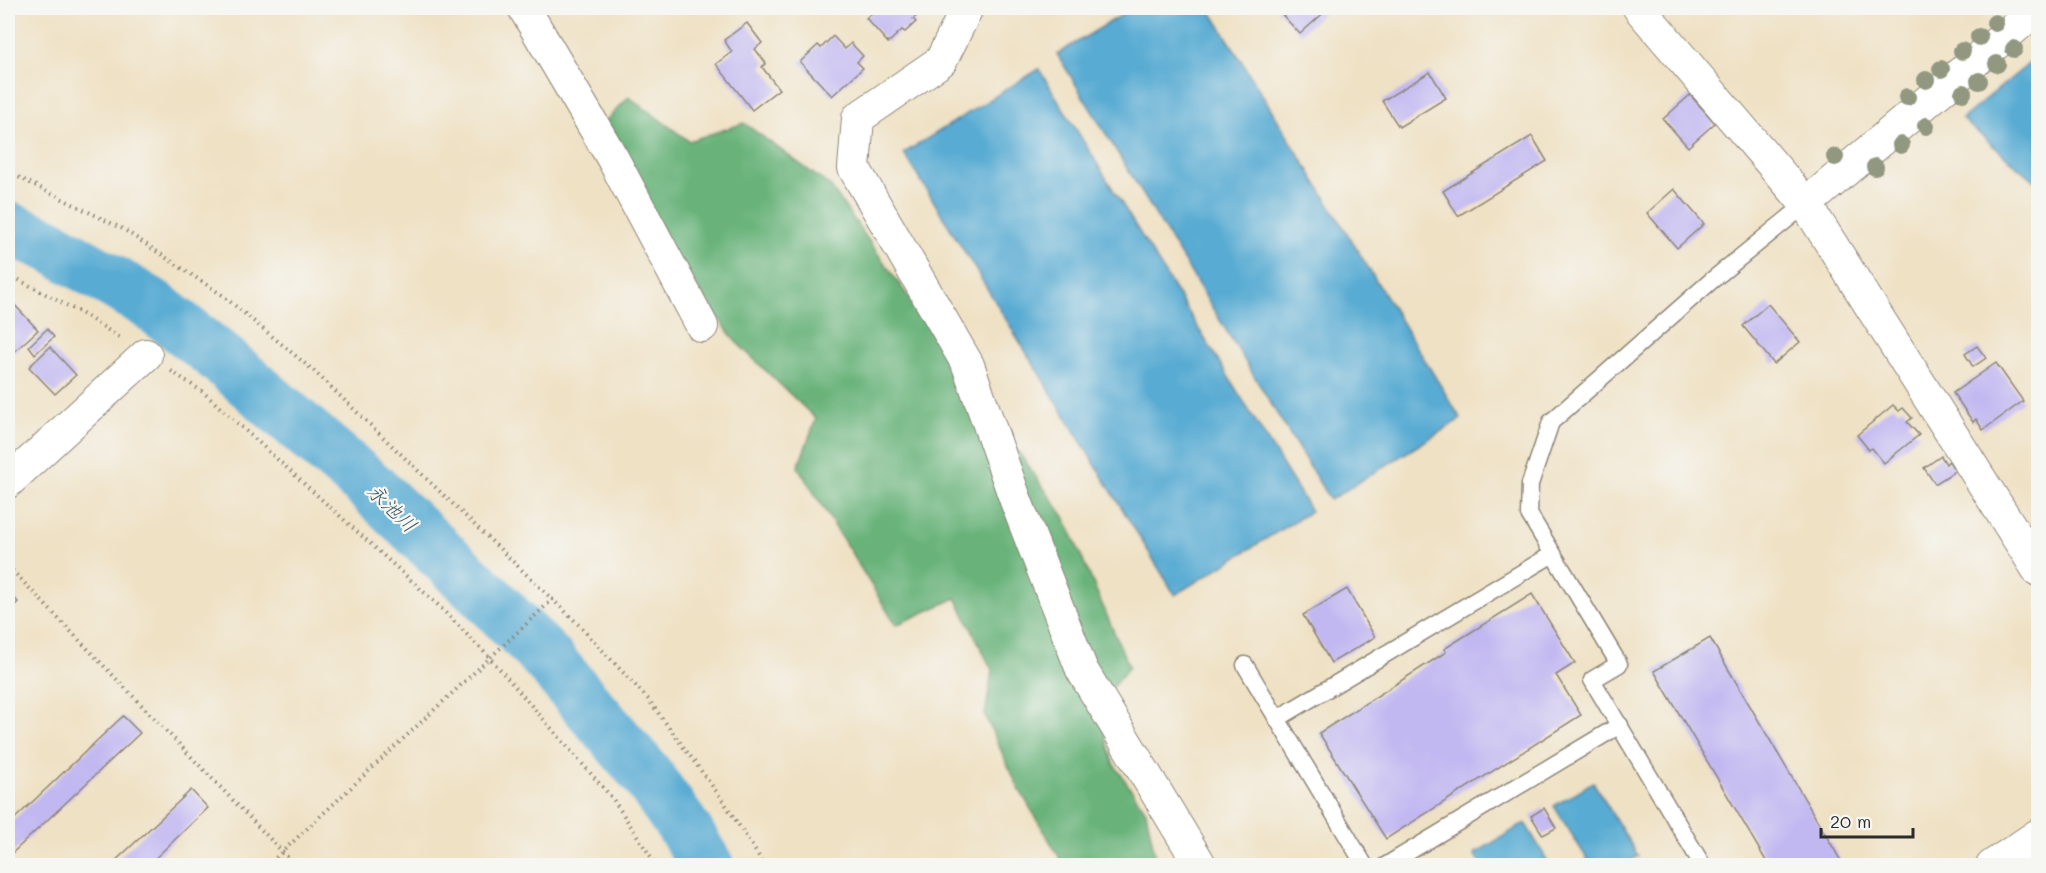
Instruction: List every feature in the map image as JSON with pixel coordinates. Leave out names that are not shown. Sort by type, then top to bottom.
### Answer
[{"type":"street","points":[[524,8],[613,159],[702,326]]},
{"type":"street","points":[[1639,8],[1806,204],[2038,570]]},
{"type":"street","points":[[1806,204],[2038,8]]},
{"type":"street","points":[[961,10],[940,61],[858,118],[854,168],[968,365],[1016,501],[1082,670],[1201,866]]},
{"type":"street","points":[[8,482],[146,354]]},
{"type":"street","points":[[1992,866],[2038,835]]},
{"type":"lane","points":[[1703,866],[1592,680],[1619,664],[1529,514],[1530,484],[1551,422],[1711,281],[1806,204]]},
{"type":"lane","points":[[1277,719],[1553,554]]},
{"type":"lane","points":[[1245,665],[1365,866]]},
{"type":"lane","points":[[1386,866],[1620,726]]},
{"type":"path","points":[[8,172],[123,229],[222,295],[314,371],[553,599],[648,699],[724,802],[765,866]]},
{"type":"path","points":[[8,274],[81,313],[203,392],[437,604],[489,657],[613,799],[657,866]]},
{"type":"path","points":[[8,566],[296,866]]},
{"type":"path","points":[[267,866],[553,599]]},
{"type":"green space","points":[[629,97],[689,141],[744,123],[830,186],[1065,518],[1129,667],[1097,706],[1113,763],[1146,811],[1157,865],[1064,865],[1019,789],[985,716],[992,670],[956,598],[896,625],[798,467],[816,419],[735,341],[590,137]]},
{"type":"water","points":[[1133,8],[1209,8],[1461,419],[1330,500],[1057,54]]},
{"type":"water","points":[[2038,56],[2038,184],[1962,119]]},
{"type":"water","points":[[1039,69],[1311,511],[1175,595],[904,153]]},
{"type":"water","points":[[1593,782],[1638,856],[1623,865],[1591,865],[1554,806]]},
{"type":"water","points":[[1525,823],[1550,865],[1481,865],[1474,854]]},
{"type":"building","points":[[877,8],[926,8],[913,19],[916,22],[905,32],[902,30],[888,43],[866,18]]},
{"type":"building","points":[[1276,8],[1329,8],[1300,34]]},
{"type":"building","points":[[747,23],[762,43],[755,49],[766,63],[762,67],[779,89],[752,110],[716,64],[732,52],[724,40]]},
{"type":"building","points":[[833,36],[845,49],[851,43],[863,56],[857,62],[863,68],[832,96],[800,62],[818,45],[821,48]]},
{"type":"building","points":[[1430,72],[1446,98],[1399,127],[1382,101]]},
{"type":"building","points":[[1690,95],[1715,123],[1688,147],[1663,119]]},
{"type":"building","points":[[1532,136],[1547,161],[1458,216],[1443,191]]},
{"type":"building","points":[[1674,189],[1704,224],[1677,248],[1647,213]]},
{"type":"building","points":[[11,301],[38,330],[13,353],[8,347],[8,304]]},
{"type":"building","points":[[1768,304],[1800,342],[1774,364],[1743,326]]},
{"type":"building","points":[[47,329],[54,337],[35,354],[29,346]]},
{"type":"building","points":[[1977,346],[1986,358],[1973,367],[1965,354]]},
{"type":"building","points":[[50,347],[76,375],[55,394],[29,367]]},
{"type":"building","points":[[1996,363],[2023,401],[1983,430],[1976,419],[1973,422],[1953,393]]},
{"type":"building","points":[[1893,405],[1899,411],[1903,408],[1912,418],[1907,422],[1919,435],[1884,463],[1857,435]]},
{"type":"building","points":[[1941,456],[1946,464],[1949,461],[1955,471],[1935,484],[1924,468]]},
{"type":"building","points":[[1347,589],[1375,637],[1331,663],[1303,615]]},
{"type":"building","points":[[8,592],[18,602],[8,612]]},
{"type":"building","points":[[1532,594],[1575,663],[1556,675],[1581,715],[1386,839],[1319,733],[1446,652],[1444,649]]},
{"type":"building","points":[[1710,638],[1844,866],[1769,866],[1654,671]]},
{"type":"building","points":[[123,716],[140,733],[8,857],[8,825]]},
{"type":"building","points":[[191,790],[208,808],[147,866],[110,866]]},
{"type":"building","points":[[1544,808],[1556,828],[1543,835],[1531,816]]},
{"type":"waterway","name":"永池川","points":[[8,228],[49,245],[151,304],[218,356],[367,484],[487,597],[546,657],[646,774],[686,831],[707,866]]}]
